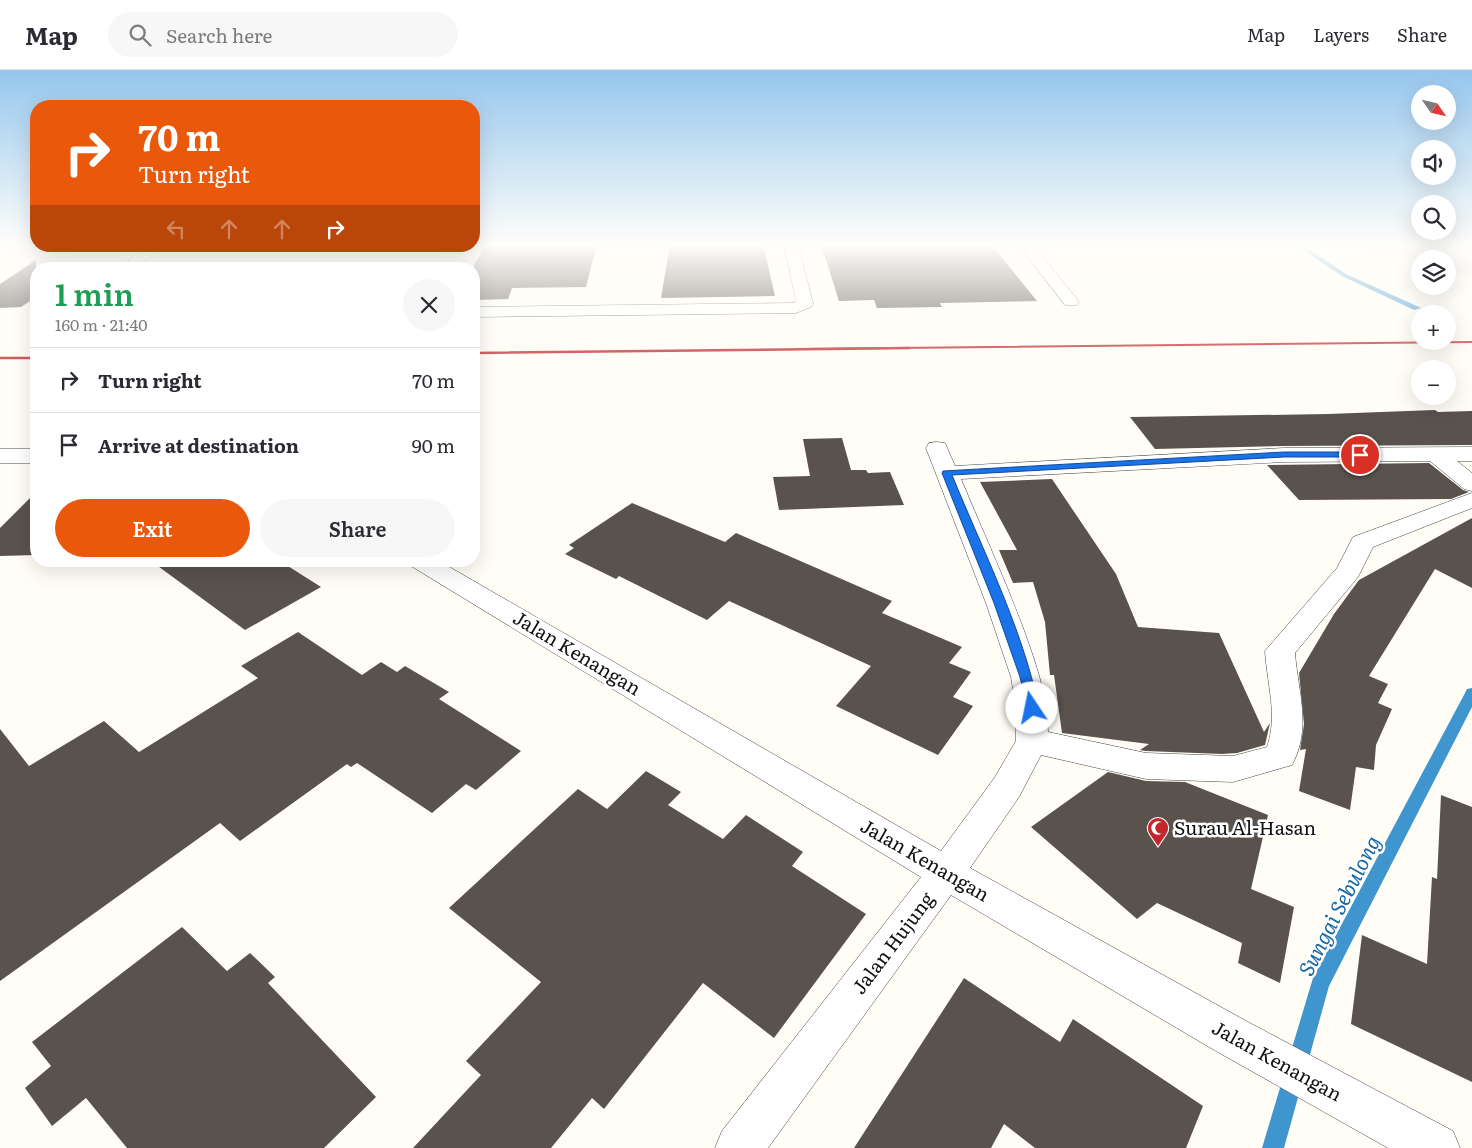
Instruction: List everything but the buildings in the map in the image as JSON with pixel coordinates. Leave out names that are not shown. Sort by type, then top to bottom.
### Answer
[{"type":"street","points":[[480,312],[780,310],[796,308],[805,304],[803,294]]},
{"type":"street","points":[[1065,294],[1071,302]]},
{"type":"street","name":"Jalan Hujung","points":[[739,1148],[946,873],[1007,787],[1032,741],[1032,708],[1026,677],[1000,603],[942,460],[1284,454],[1436,455]]},
{"type":"street","points":[[1436,455],[1472,454]]},
{"type":"street","points":[[1436,455],[1472,484]]},
{"type":"street","points":[[1032,741],[1146,766],[1233,769],[1280,756],[1287,733],[1287,709],[1281,675],[1280,651],[1349,571],[1362,542],[1472,500]]},
{"type":"street","name":"Jalan Kenangan","points":[[430,567],[946,873],[1231,1036],[1436,1148]]},
{"type":"waterway","name":"Sungai Sebulong","points":[[1387,294],[1411,305]]},
{"type":"waterway","name":"Sungai Sebulong","points":[[1273,1148],[1320,984],[1472,693]]},
{"type":"railway","points":[[796,349],[1472,342]]},
{"type":"railway","points":[[480,353],[909,348]]},
{"type":"railway","points":[[0,358],[30,358]]},
{"type":"place","name":"Surau Al-Hasan","points":[[1158,847]]},
{"type":"route","points":[[1032,708],[1026,677],[1000,603],[946,473],[1284,454],[1360,455]]}]
